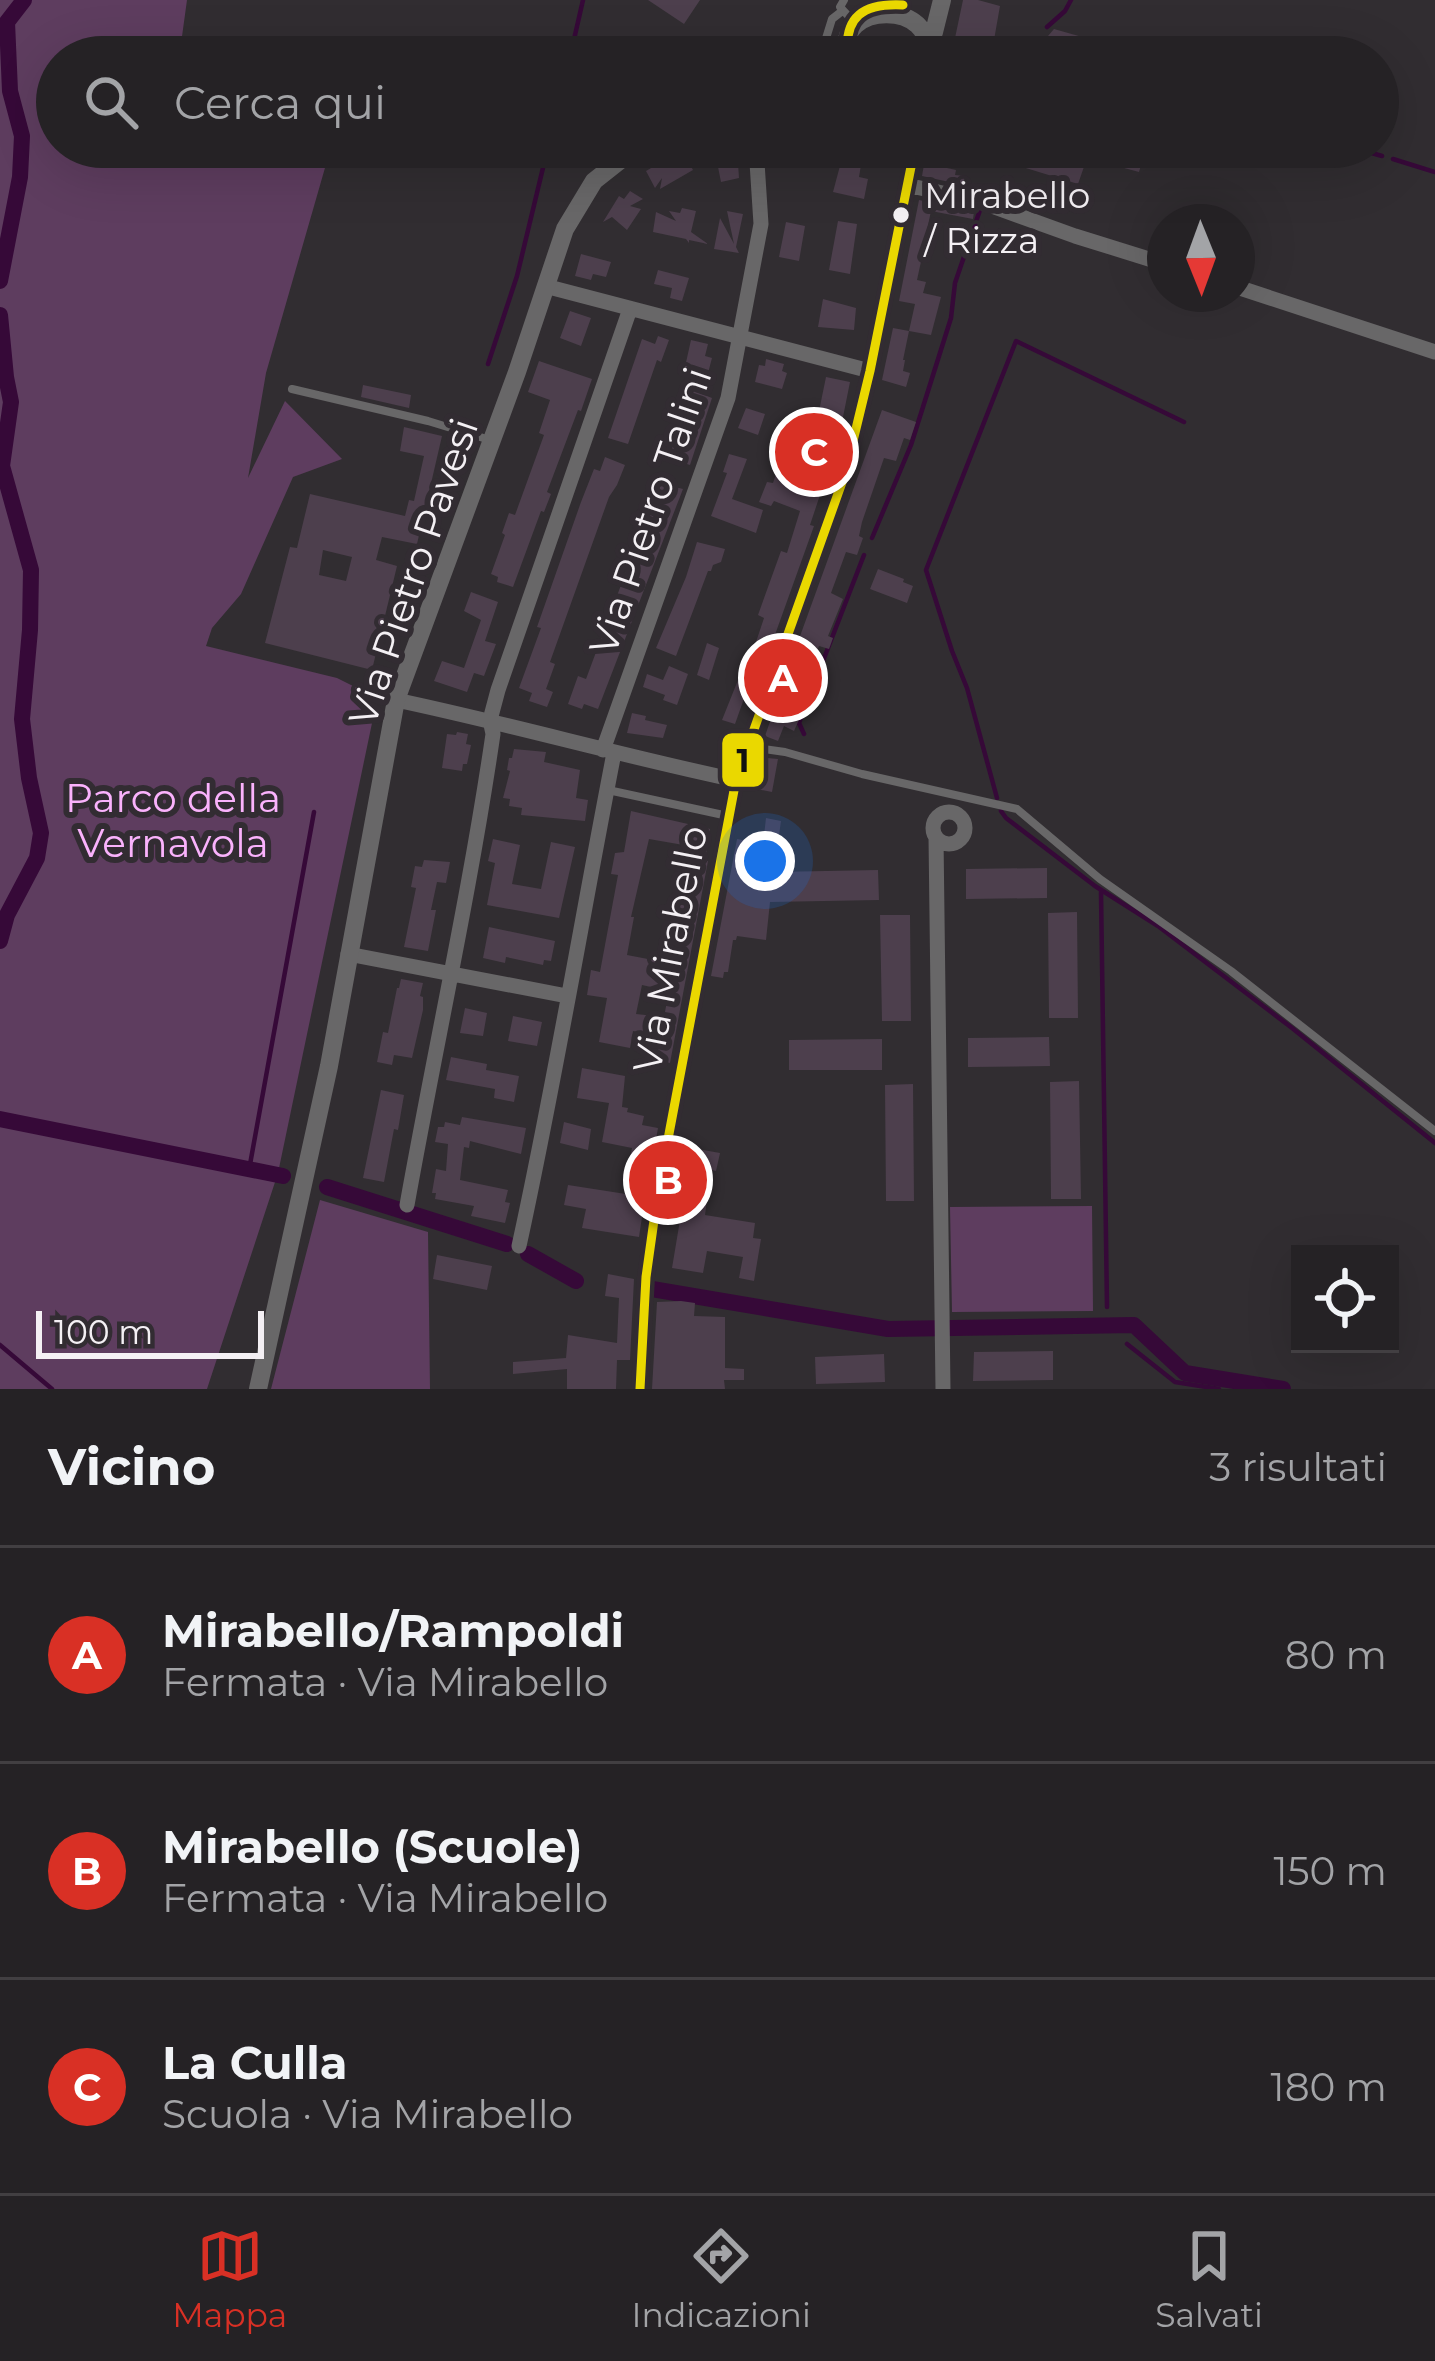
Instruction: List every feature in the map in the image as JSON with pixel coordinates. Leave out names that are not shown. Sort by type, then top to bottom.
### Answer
[{"type":"street","points":[[932,36],[942,0]]},
{"type":"street","points":[[845,36],[846,16],[890,2],[908,3],[924,36]]},
{"type":"street","name":"Via Pietro Pavesi","points":[[258,1389],[329,1066],[396,700],[565,229],[595,181],[611,168]]},
{"type":"street","name":"Via Pietro Talini","points":[[519,1246],[607,790],[609,752],[728,398],[761,224],[757,168]]},
{"type":"street","name":"Via Mirabello","points":[[640,1389],[646,1277],[658,1192],[736,781],[845,474],[911,168]]},
{"type":"street","points":[[908,185],[978,201],[1147,258]]},
{"type":"street","points":[[545,286],[870,371]]},
{"type":"street","points":[[1255,293],[1435,352]]},
{"type":"street","points":[[406,1205],[476,849],[493,734],[490,720],[630,309]]},
{"type":"street","points":[[396,700],[736,781]]},
{"type":"street","points":[[936,837],[943,1389]]},
{"type":"street","points":[[348,954],[567,996]]},
{"type":"street","name":"Via Pietro Pavesi","points":[[244,1389],[285,1264]]},
{"type":"lane","points":[[827,36],[832,19],[846,16],[839,8],[844,0]]},
{"type":"lane","points":[[292,389],[491,441]]},
{"type":"lane","points":[[748,746],[1017,809],[1100,879],[1232,971],[1435,1131]]},
{"type":"lane","points":[[607,790],[729,816]]},
{"type":"green space","name":"Parco della Vernavola","points":[[0,0],[187,0],[182,36],[36,36],[36,168],[325,168],[266,373],[248,478],[285,401],[342,459],[293,477],[241,594],[212,628],[206,646],[337,678],[376,704],[278,1173],[207,1389],[0,1389]]},
{"type":"green space","points":[[320,1200],[428,1232],[430,1389],[271,1389]]},
{"type":"green space","points":[[1092,1206],[1093,1311],[952,1312],[950,1207]]},
{"type":"building","points":[[648,0],[700,0],[684,24]]},
{"type":"building","points":[[963,0],[1000,6],[995,36],[955,36]]},
{"type":"building","points":[[1054,29],[1079,36],[1048,36]]},
{"type":"building","points":[[718,168],[738,168],[739,178],[721,182]]},
{"type":"building","points":[[839,168],[860,168],[859,177],[868,179],[864,199],[833,192]]},
{"type":"building","points":[[923,168],[947,168],[965,176],[963,185],[922,176]]},
{"type":"building","points":[[1026,168],[1084,168],[1078,184]]},
{"type":"building","points":[[693,170],[660,189],[662,178],[655,188],[646,171]]},
{"type":"building","points":[[630,191],[643,199],[630,206],[641,209],[627,230],[612,217],[603,222],[619,196],[624,199]]},
{"type":"building","points":[[919,200],[974,212],[973,219],[931,211],[927,258],[922,257],[917,280],[926,282],[923,293],[941,297],[931,335],[909,331],[915,304],[899,301]]},
{"type":"building","points":[[682,208],[696,211],[691,232],[708,244],[653,232],[656,212],[676,221],[669,211],[680,213]]},
{"type":"building","points":[[727,211],[743,214],[739,253],[714,249],[720,218],[734,244]]},
{"type":"building","points":[[838,221],[857,224],[850,274],[829,270]]},
{"type":"building","points":[[786,222],[805,226],[799,261],[779,257]]},
{"type":"building","points":[[581,254],[611,262],[606,277],[575,276]]},
{"type":"building","points":[[658,270],[689,278],[682,301],[670,298],[672,288],[654,284]]},
{"type":"building","points":[[823,299],[856,308],[854,330],[818,327]]},
{"type":"building","points":[[570,311],[591,318],[581,346],[560,338]]},
{"type":"building","points":[[893,328],[909,331],[903,360],[903,371],[910,373],[906,387],[882,380]]},
{"type":"building","points":[[658,336],[669,340],[661,362],[657,360],[628,444],[608,438],[642,339],[655,344]]},
{"type":"building","points":[[691,340],[708,344],[705,356],[712,358],[708,373],[685,367]]},
{"type":"building","points":[[766,359],[784,364],[782,371],[787,373],[782,389],[755,382],[759,365],[765,366]]},
{"type":"building","points":[[539,361],[592,379],[513,587],[497,582],[498,577],[491,574],[509,513],[515,515],[544,435],[539,433],[550,400],[528,392]]},
{"type":"building","points":[[826,377],[850,382],[842,422],[818,416]]},
{"type":"building","points":[[363,385],[411,395],[409,408],[361,397]]},
{"type":"building","points":[[694,391],[712,398],[690,465],[668,458]]},
{"type":"building","points":[[746,408],[765,414],[758,435],[738,428]]},
{"type":"building","points":[[882,410],[916,422],[896,461],[884,458],[862,522],[857,555],[846,552],[831,593],[843,599],[828,636],[833,638],[829,649],[819,646],[817,651],[806,652],[801,665],[791,661]]},
{"type":"building","points":[[404,427],[442,436],[417,544],[382,537],[376,560],[397,566],[372,670],[265,643],[290,547],[297,548],[310,494],[405,516],[409,500],[414,501],[424,456],[400,451]],"holes":[[[323,550],[352,557],[346,581],[319,575]]]},
{"type":"building","points":[[729,454],[747,459],[732,499],[763,510],[756,533],[711,516]]},
{"type":"building","points":[[782,456],[812,466],[816,456],[831,462],[810,525],[814,526],[753,696],[746,693],[735,724],[722,720],[749,663],[764,618],[758,615],[781,551],[787,553],[800,511],[774,501],[771,506],[759,502],[767,482],[773,483]]},
{"type":"building","points":[[605,457],[625,465],[550,662],[555,664],[546,689],[553,692],[547,707],[529,701],[532,693],[519,688],[581,502],[594,469],[600,471]]},
{"type":"building","points":[[659,483],[683,489],[598,709],[568,704],[578,676],[586,679]]},
{"type":"building","points":[[697,542],[725,549],[721,562],[708,571],[676,656],[656,648]]},
{"type":"building","points":[[878,569],[913,586],[907,603],[870,589]]},
{"type":"building","points":[[471,592],[498,602],[485,641],[496,644],[484,676],[474,673],[467,692],[434,681],[442,661],[464,668],[481,620],[464,611]]},
{"type":"building","points":[[707,643],[719,648],[709,680],[697,675]]},
{"type":"building","points":[[669,666],[688,674],[677,705],[643,687],[647,674],[663,680]]},
{"type":"building","points":[[789,698],[805,706],[794,731],[784,726],[778,741],[765,736],[775,707]]},
{"type":"building","points":[[632,713],[667,725],[663,738],[627,733]]},
{"type":"building","points":[[447,734],[468,734],[466,744],[471,745],[462,771],[442,768]]},
{"type":"building","points":[[514,749],[546,752],[544,762],[580,770],[576,798],[588,800],[585,821],[521,815],[522,808],[509,806],[510,799],[503,798]]},
{"type":"building","points":[[758,757],[778,759],[772,792],[752,788]]},
{"type":"building","points":[[631,811],[710,829],[670,1063],[655,1059],[659,1036],[633,1031],[630,1048],[599,1042],[607,998],[587,995],[591,970],[600,972],[618,875],[611,874],[615,853],[624,852]],"holes":[[[649,839],[695,847],[689,880],[683,892],[679,891],[672,923],[665,922],[663,933],[679,936],[674,964],[627,955]],[[642,985],[669,991],[664,1017],[636,1014]]]},
{"type":"building","points":[[766,818],[781,821],[774,872],[878,870],[879,900],[770,902],[766,940],[737,936],[728,972],[723,978],[711,976],[737,839],[763,844]]},
{"type":"building","points":[[493,839],[520,845],[512,884],[541,889],[551,842],[575,847],[559,918],[487,905],[495,863],[488,861]]},
{"type":"building","points":[[424,860],[450,862],[446,883],[437,882],[428,951],[404,947],[416,888],[411,887],[415,866],[422,867]]},
{"type":"building","points":[[1047,868],[1047,898],[966,899],[966,869]]},
{"type":"building","points":[[1077,912],[1078,1018],[1049,1018],[1048,913]]},
{"type":"building","points":[[880,915],[910,915],[911,1021],[882,1021]]},
{"type":"building","points":[[489,927],[555,941],[551,961],[544,960],[543,965],[506,957],[505,963],[483,958]]},
{"type":"building","points":[[401,979],[423,983],[423,1010],[412,1058],[394,1055],[392,1065],[377,1062]]},
{"type":"building","points":[[465,1008],[487,1013],[483,1036],[460,1033]]},
{"type":"building","points":[[513,1016],[542,1022],[537,1046],[508,1041]]},
{"type":"building","points":[[1049,1037],[1050,1066],[968,1067],[968,1038]]},
{"type":"building","points":[[882,1039],[882,1070],[789,1070],[789,1040]]},
{"type":"building","points":[[451,1057],[519,1076],[514,1102],[494,1098],[495,1089],[446,1080]]},
{"type":"building","points":[[582,1068],[625,1076],[622,1107],[644,1116],[642,1125],[658,1128],[650,1172],[628,1169],[632,1148],[602,1142],[609,1103],[577,1098]]},
{"type":"building","points":[[1079,1081],[1081,1199],[1051,1199],[1050,1082]]},
{"type":"building","points":[[913,1084],[914,1201],[886,1201],[885,1085]]},
{"type":"building","points":[[381,1090],[404,1095],[384,1182],[363,1178]]},
{"type":"building","points":[[462,1117],[526,1128],[521,1154],[470,1141],[469,1148],[464,1147],[460,1180],[508,1190],[505,1223],[471,1216],[474,1206],[435,1199],[432,1193],[436,1169],[446,1171],[448,1144],[435,1142],[438,1127],[445,1122],[460,1125]]},
{"type":"building","points":[[564,1122],[591,1129],[588,1150],[560,1143]]},
{"type":"building","points":[[692,1148],[720,1153],[716,1171],[711,1170],[705,1215],[755,1223],[753,1238],[761,1239],[754,1281],[739,1278],[743,1257],[707,1251],[703,1273],[672,1268]]},
{"type":"building","points":[[568,1185],[645,1197],[639,1237],[582,1228],[586,1209],[564,1205]]},
{"type":"building","points":[[437,1255],[492,1266],[487,1290],[433,1279]]},
{"type":"building","points":[[608,1274],[634,1279],[630,1360],[617,1360],[616,1389],[567,1389],[567,1369],[513,1374],[513,1362],[566,1358],[568,1335],[617,1343],[619,1298],[605,1296]]},
{"type":"building","points":[[657,1302],[695,1303],[694,1316],[725,1317],[725,1368],[744,1369],[744,1380],[724,1380],[725,1389],[652,1389]]},
{"type":"building","points":[[1053,1351],[1053,1380],[973,1381],[974,1352]]},
{"type":"building","points":[[884,1354],[885,1382],[816,1384],[815,1357]]},
{"type":"waterway","points":[[0,281],[20,177],[22,136],[10,91],[7,22],[24,0]]},
{"type":"waterway","points":[[575,36],[583,0]]},
{"type":"waterway","points":[[1047,27],[1071,0]]},
{"type":"waterway","points":[[1399,161],[1435,172]]},
{"type":"waterway","points":[[488,364],[517,276],[543,168]]},
{"type":"waterway","points":[[872,538],[911,445],[980,210]]},
{"type":"waterway","points":[[0,315],[11,402],[2,466],[31,570],[22,719],[41,833],[37,858],[7,915],[0,941]]},
{"type":"waterway","points":[[997,798],[967,688],[926,570],[1016,341],[1184,422]]},
{"type":"waterway","points":[[804,734],[799,723],[864,555]]},
{"type":"waterway","points":[[1001,811],[1095,886],[1158,926],[1292,1028],[1435,1143]]},
{"type":"waterway","points":[[249,1170],[314,812]]},
{"type":"waterway","points":[[1101,892],[1107,1307]]},
{"type":"waterway","points":[[0,1119],[283,1176]]},
{"type":"waterway","points":[[327,1187],[507,1244]]},
{"type":"waterway","points":[[528,1254],[576,1281]]},
{"type":"waterway","points":[[652,1289],[888,1329],[1134,1325],[1185,1373],[1283,1389]]},
{"type":"waterway","points":[[1127,1344],[1175,1382],[1219,1389]]},
{"type":"waterway","points":[[0,1345],[52,1389]]},
{"type":"transit line","name":"1","points":[[848,36],[853,22],[867,10],[903,5]]},
{"type":"transit line","name":"1","points":[[640,1389],[646,1277],[658,1192],[736,780],[845,474],[911,168]]},
{"type":"place","name":"Mirabello / Rizza","points":[[901,215]]},
{"type":"place","name":"La Culla","points":[[814,452]]},
{"type":"place","name":"Mirabello/Rampoldi","points":[[783,678]]},
{"type":"place","name":"Mirabello (Scuole)","points":[[668,1180]]}]
